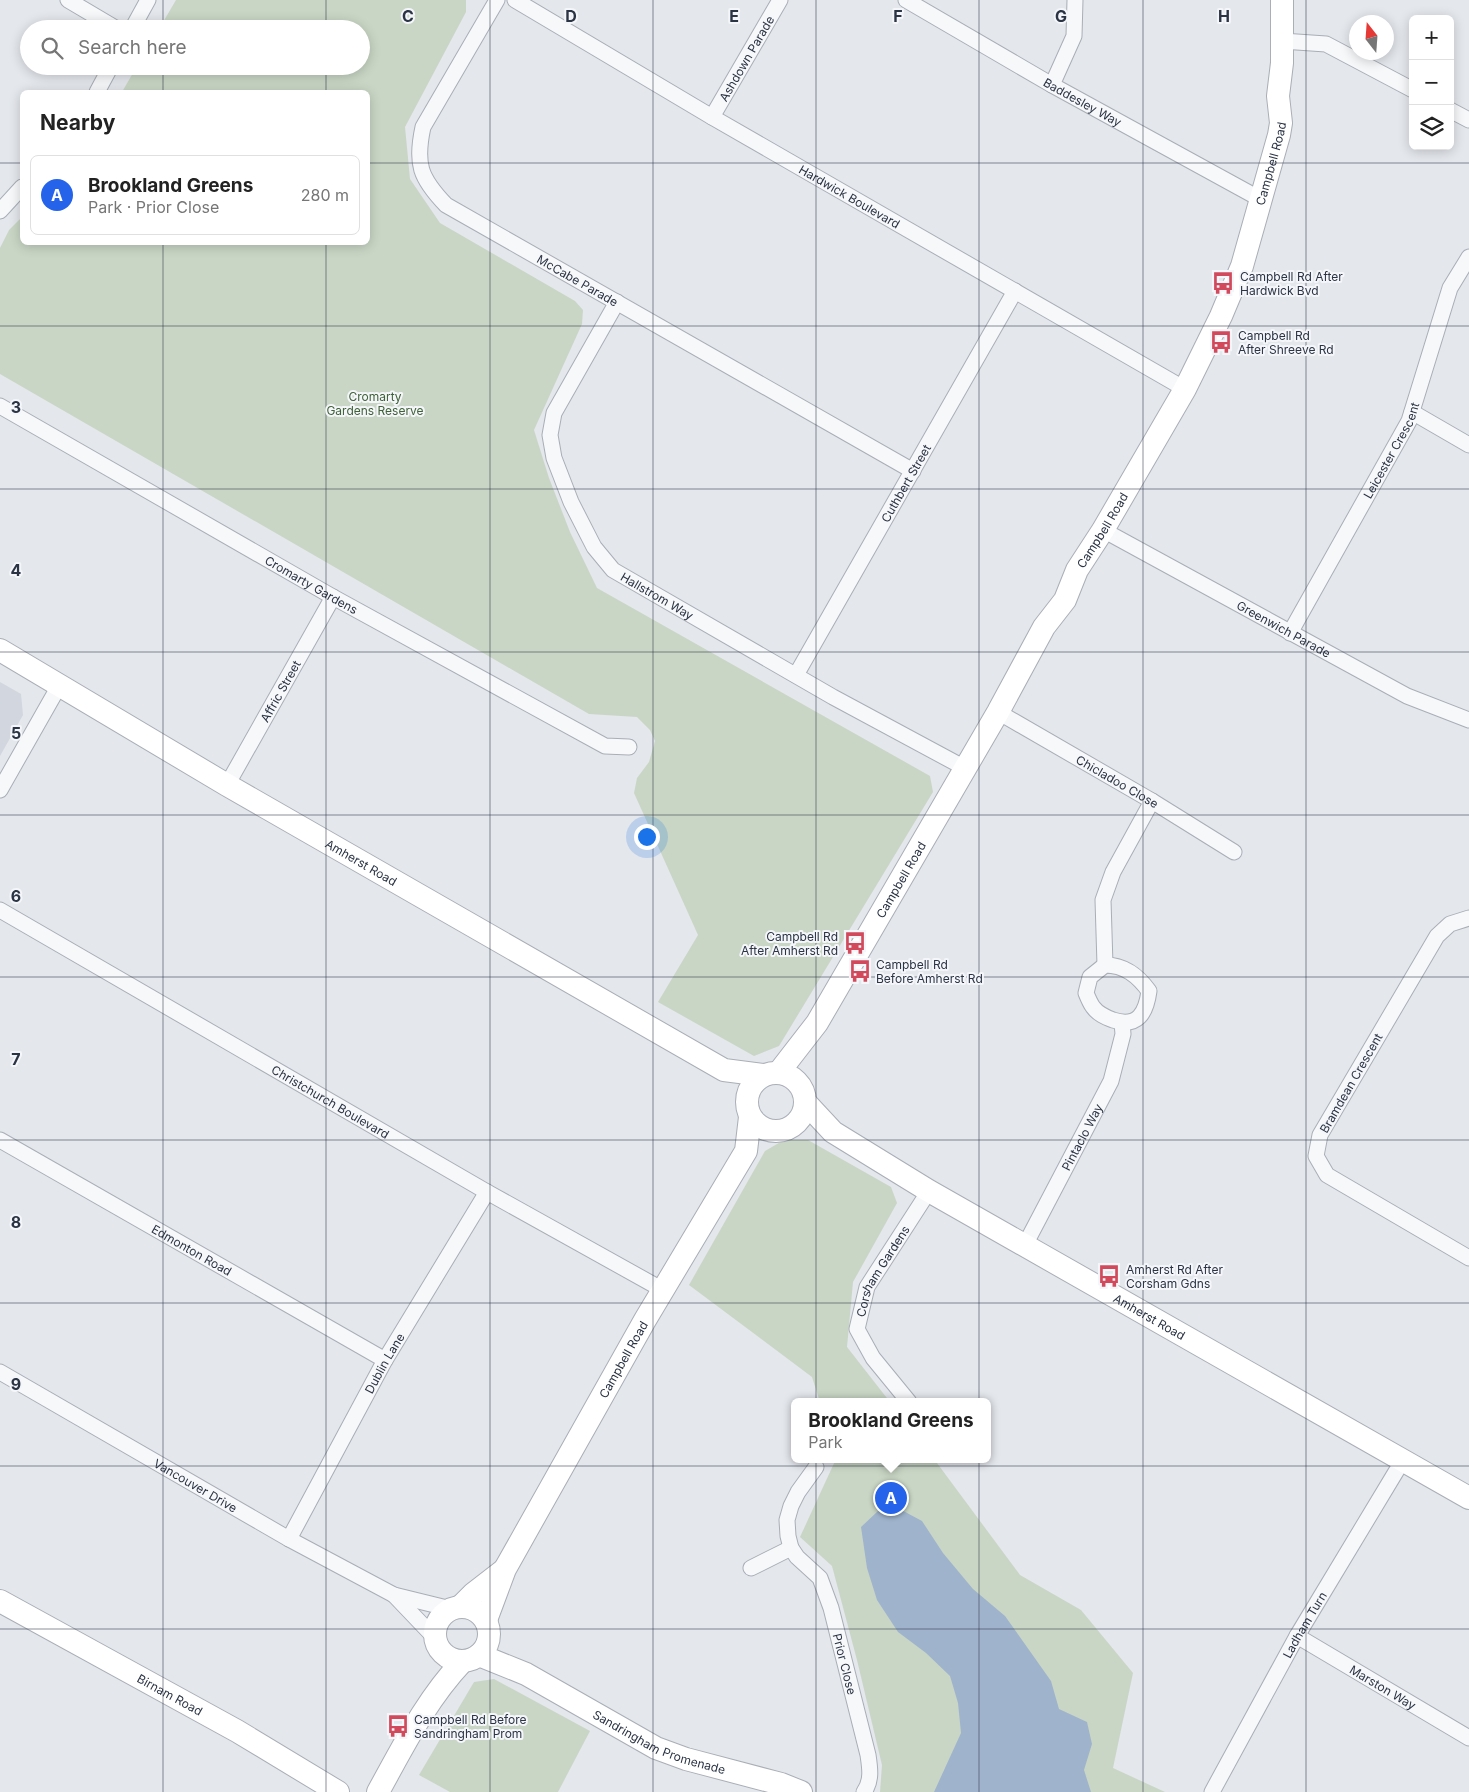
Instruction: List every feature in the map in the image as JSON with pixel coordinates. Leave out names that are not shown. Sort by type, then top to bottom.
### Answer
[{"type":"street","points":[[68,0],[102,20]]},
{"type":"street","points":[[137,20],[148,0]]},
{"type":"street","name":"McCabe Parade","points":[[497,0],[423,127],[418,148],[421,169],[431,189],[446,205],[913,471]]},
{"type":"street","name":"Hardwick Boulevard","points":[[515,0],[1185,389]]},
{"type":"street","name":"Ashdown Parade","points":[[712,116],[780,0]]},
{"type":"street","name":"Baddesley Way","points":[[906,0],[1052,84],[1262,200]]},
{"type":"street","points":[[1052,84],[1074,36],[1075,0]]},
{"type":"street","name":"Campbell Road","points":[[771,1074],[817,1023],[998,712],[1044,626],[1065,600],[1076,570],[1102,530],[1185,389],[1206,348],[1237,280],[1262,200],[1281,123],[1278,96],[1282,63],[1282,0]]},
{"type":"street","points":[[1282,41],[1326,44],[1409,88]]},
{"type":"street","points":[[98,90],[107,75]]},
{"type":"street","points":[[1454,112],[1469,120]]},
{"type":"street","points":[[0,211],[20,189]]},
{"type":"street","name":"Leicester Crescent","points":[[1290,633],[1409,421],[1450,288],[1469,257]]},
{"type":"street","name":"Cuthbert Street","points":[[796,675],[1015,291]]},
{"type":"street","name":"Hallstrom Way","points":[[617,302],[554,413],[550,435],[554,458],[571,502],[594,547],[613,570],[833,697],[965,768]]},
{"type":"street","name":"Cromarty Gardens","points":[[0,406],[333,597],[605,746],[629,747]]},
{"type":"street","points":[[1412,412],[1469,445]]},
{"type":"street","name":"Greenwich Parade","points":[[1102,530],[1407,696],[1469,720]]},
{"type":"street","name":"Affric Street","points":[[227,785],[333,597]]},
{"type":"street","name":"Amherst Road","points":[[0,650],[227,785],[724,1070],[787,1074],[795,1078],[803,1094],[833,1132],[929,1191],[1469,1498]]},
{"type":"street","points":[[0,790],[59,686]]},
{"type":"street","name":"Chicladoo Close","points":[[998,712],[1152,801],[1234,852]]},
{"type":"street","points":[[1105,965],[1103,900],[1113,872],[1152,801]]},
{"type":"street","name":"Christchurch Boulevard","points":[[0,910],[487,1192],[663,1290]]},
{"type":"street","name":"Bramdean Crescent","points":[[1469,918],[1450,924],[1438,936],[1320,1135],[1316,1156],[1327,1175],[1469,1258]]},
{"type":"street","points":[[1105,965],[1117,965],[1140,979],[1149,991],[1147,1006],[1142,1014],[1136,1020],[1122,1023],[1103,1016],[1094,1008],[1086,993],[1090,976],[1105,965]]},
{"type":"street","name":"Campbell Road","points":[[803,1094],[817,1023]]},
{"type":"street","name":"Pintaclo Way","points":[[1025,1245],[1111,1082],[1123,1034],[1122,1023]]},
{"type":"street","name":"Amherst Road","points":[[724,1070],[756,1124],[764,1129],[784,1128],[833,1132]]},
{"type":"street","points":[[749,1112],[747,1097],[750,1088],[755,1081],[771,1074]]},
{"type":"street","points":[[784,1128],[800,1119],[804,1111],[803,1094]]},
{"type":"street","name":"Campbell Road","points":[[378,1792],[424,1709],[449,1675],[479,1644],[505,1570],[663,1290],[746,1151],[749,1112]]},
{"type":"street","name":"Campbell Road","points":[[746,1151],[784,1128]]},
{"type":"street","name":"Edmonton Road","points":[[0,1140],[384,1360]]},
{"type":"street","name":"Corsham Gardens","points":[[906,1398],[873,1358],[857,1329],[867,1287],[929,1191]]},
{"type":"street","name":"Dublin Lane","points":[[289,1538],[384,1360],[487,1192]]},
{"type":"street","name":"Vancouver Drive","points":[[0,1372],[289,1538],[394,1595],[456,1608]]},
{"type":"street","name":"Ladham Turn","points":[[1212,1792],[1297,1636],[1402,1460]]},
{"type":"street","points":[[751,1568],[791,1548],[787,1520],[791,1506],[798,1492],[816,1467]]},
{"type":"street","name":"Prior Close","points":[[791,1548],[797,1557],[820,1578],[831,1608],[868,1755],[870,1770],[868,1786],[864,1792]]},
{"type":"street","name":"Campbell Road","points":[[424,1709],[436,1643],[435,1631],[440,1617],[456,1608],[505,1570]]},
{"type":"street","name":"Vancouver Drive","points":[[394,1595],[436,1643]]},
{"type":"street","name":"Birnam Road","points":[[0,1601],[237,1732],[338,1792]]},
{"type":"street","points":[[436,1643],[448,1658],[479,1644],[475,1610],[456,1608]]},
{"type":"street","name":"Marston Way","points":[[1297,1636],[1469,1738]]},
{"type":"street","name":"Sandringham Promenade","points":[[479,1644],[526,1674],[656,1748],[686,1759],[781,1784],[801,1792]]},
{"type":"shaded area","points":[[0,682],[21,694],[23,715],[0,756]]},
{"type":"green space","name":"Cromarty Gardens Reserve","points":[[176,0],[466,0],[466,12],[405,127],[410,179],[440,223],[575,301],[583,310],[582,324],[534,430],[549,478],[570,532],[597,588],[930,776],[933,792],[779,1046],[754,1056],[658,1002],[698,935],[634,793],[637,778],[649,762],[655,741],[650,730],[637,717],[589,714],[0,374],[0,248],[9,230],[20,219],[20,245],[370,245],[370,90],[123,90],[132,75],[370,75],[370,20],[164,20]]},
{"type":"green space","points":[[784,1140],[808,1140],[891,1187],[897,1203],[853,1282],[847,1347],[887,1398],[819,1398],[812,1377],[689,1285],[765,1151]]},
{"type":"green space","points":[[834,1463],[937,1463],[1020,1575],[1081,1610],[1133,1673],[1113,1768],[1165,1792],[880,1792],[882,1765],[832,1566],[800,1537]]},
{"type":"green space","points":[[494,1679],[590,1731],[558,1792],[450,1792],[419,1775],[474,1682]]},
{"type":"water","points":[[894,1506],[922,1521],[943,1553],[973,1589],[1005,1616],[1051,1681],[1059,1709],[1087,1722],[1092,1744],[1084,1770],[1091,1792],[934,1792],[961,1733],[958,1703],[950,1676],[926,1653],[898,1632],[877,1600],[867,1568],[861,1527],[878,1511]]},
{"type":"place","name":"Campbell Rd After Hardwick Bvd","points":[[1223,283]]},
{"type":"place","name":"Campbell Rd After Shreeve Rd","points":[[1221,342]]},
{"type":"place","name":"Campbell Rd After Amherst Rd","points":[[855,943]]},
{"type":"place","name":"Campbell Rd Before Amherst Rd","points":[[860,971]]},
{"type":"place","name":"Amherst Rd After Corsham Gdns","points":[[1109,1276]]},
{"type":"place","name":"Brookland Greens","points":[[891,1498]]},
{"type":"place","name":"Campbell Rd Before Sandringham Prom","points":[[398,1726]]}]
